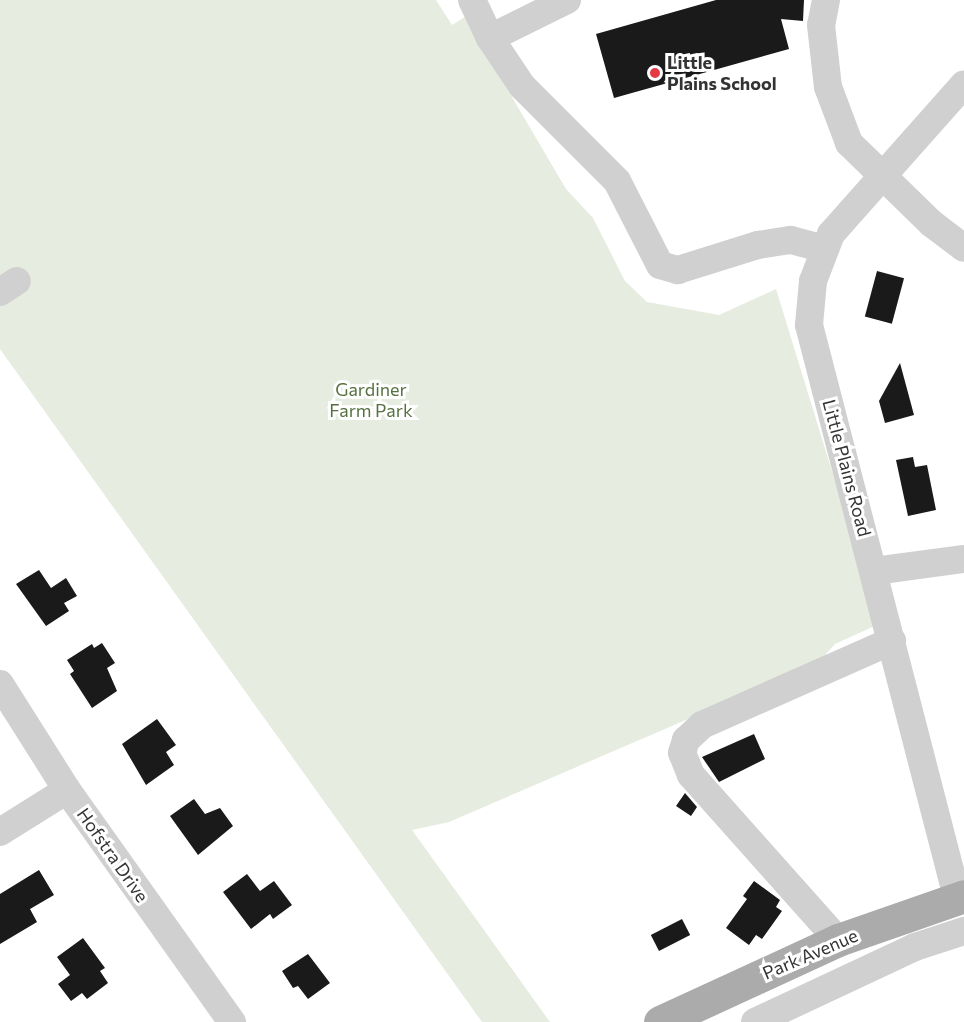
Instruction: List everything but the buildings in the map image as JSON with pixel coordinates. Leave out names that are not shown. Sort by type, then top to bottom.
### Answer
[{"type":"main road","name":"Park Avenue","points":[[660,1022],[838,940],[961,897]]},
{"type":"street","points":[[472,0],[490,38],[522,87],[617,181],[660,265],[678,270],[758,245],[791,240],[825,249]]},
{"type":"street","points":[[490,38],[567,0]]},
{"type":"street","points":[[826,0],[821,25],[828,87],[849,143],[881,177],[964,248]]},
{"type":"street","name":"Little Plains Road","points":[[961,897],[809,325],[813,281],[831,234],[964,84]]},
{"type":"street","points":[[874,571],[964,559]]},
{"type":"street","points":[[838,940],[692,775],[682,753],[687,740],[702,725],[892,641]]},
{"type":"street","name":"Hofstra Drive","points":[[0,684],[67,790],[232,1022]]},
{"type":"street","points":[[0,832],[67,790]]},
{"type":"street","points":[[755,1022],[915,947],[964,931]]},
{"type":"green space","name":"Gardiner Farm Park","points":[[0,0],[436,0],[452,25],[465,17],[566,189],[593,218],[625,281],[647,302],[719,315],[776,289],[879,624],[835,644],[818,663],[449,822],[412,830],[550,1022],[482,1022],[0,349]]},
{"type":"place","name":"Little Plains School","points":[[655,73]]}]
